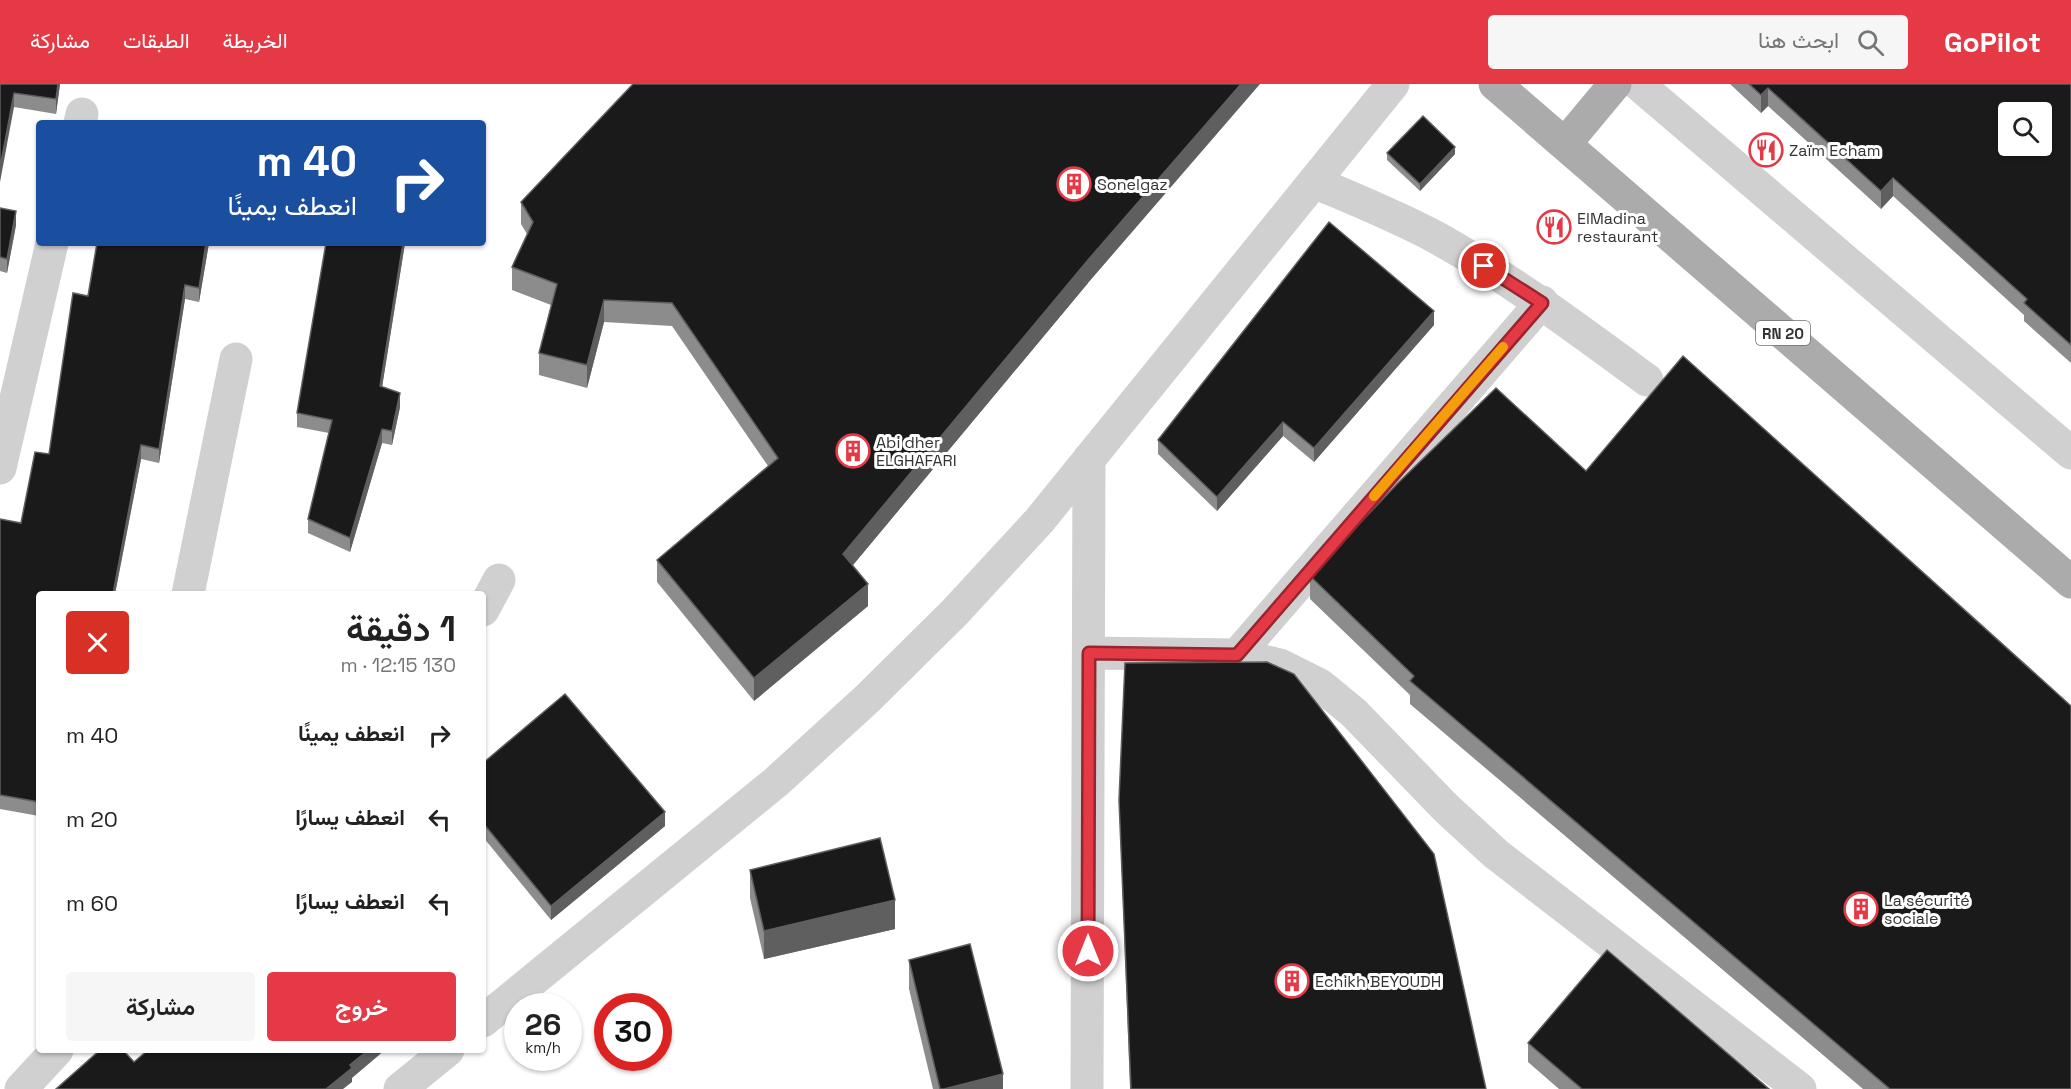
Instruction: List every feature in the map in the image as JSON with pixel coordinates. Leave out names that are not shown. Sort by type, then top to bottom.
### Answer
[{"type":"main road","name":"RN 20","points":[[1495,84],[2071,582]]},
{"type":"main road","points":[[1565,144],[1615,84]]},
{"type":"street","points":[[486,1019],[776,782],[859,706],[955,612],[1039,521],[1393,84]]},
{"type":"street","points":[[1638,84],[2071,453]]},
{"type":"street","points":[[1314,182],[1437,238],[1542,303],[1647,380]]},
{"type":"street","points":[[0,468],[51,246]]},
{"type":"street","points":[[1237,655],[1542,303]]},
{"type":"street","points":[[189,591],[236,359]]},
{"type":"street","points":[[1087,1089],[1089,459]]},
{"type":"street","points":[[486,604],[499,580]]},
{"type":"street","points":[[1089,653],[1237,655],[1280,665],[1320,685],[1354,713],[1446,808],[1496,854],[1800,1089]]},
{"type":"street","points":[[21,1089],[54,1053]]},
{"type":"street","points":[[412,1085],[445,1053]]},
{"type":"building","points":[[0,84],[58,84],[56,99],[14,93],[0,168]]},
{"type":"building","name":"Abi dher ELGHAFARI","points":[[633,84],[1241,84],[1088,260],[843,554],[868,584],[754,678],[657,560],[778,458],[672,303],[604,300],[587,365],[539,353],[557,284],[512,267],[533,222],[521,202]]},
{"type":"building","points":[[1749,84],[2071,84],[2071,345],[2024,303],[2027,299],[1893,178],[1881,191],[1768,88],[1761,95]]},
{"type":"building","points":[[1423,116],[1455,147],[1420,184],[1387,153]]},
{"type":"building","points":[[0,208],[16,211],[7,259],[0,257]]},
{"type":"building","points":[[1329,222],[1434,311],[1314,448],[1283,422],[1217,497],[1158,440]]},
{"type":"building","points":[[96,246],[206,246],[199,288],[185,285],[159,449],[141,445],[114,591],[36,591],[36,801],[0,795],[0,519],[21,523],[35,452],[49,454],[73,293],[88,296]]},
{"type":"building","points":[[325,246],[403,246],[380,386],[400,393],[392,431],[382,429],[350,538],[308,519],[332,420],[297,413]]},
{"type":"building","name":"La sécurité sociale","points":[[1683,356],[2071,706],[2071,1089],[1890,1089],[1410,681],[1414,676],[1310,576],[1398,483],[1496,388],[1586,471]]},
{"type":"building","name":"Echikh BEYOUDH","points":[[1267,662],[1294,674],[1434,854],[1486,1089],[1131,1089],[1119,800],[1125,663]]},
{"type":"building","points":[[565,694],[665,812],[551,906],[486,827],[486,760]]},
{"type":"building","points":[[880,838],[895,900],[764,931],[750,870]]},
{"type":"building","points":[[970,944],[1003,1074],[940,1089],[909,960]]},
{"type":"building","points":[[1607,950],[1769,1089],[1582,1089],[1528,1043]]},
{"type":"building","points":[[97,1053],[126,1053],[134,1062],[144,1053],[364,1053],[350,1065],[352,1068],[326,1089],[56,1089]]},
{"type":"slow traffic","points":[[1374,496],[1503,347]]},
{"type":"place","name":"Zaïm Echam","points":[[1766,150]]},
{"type":"place","name":"Sonelgaz","points":[[1074,184]]},
{"type":"place","name":"ElMadina restaurant","points":[[1554,227]]},
{"type":"place","name":"Abi dher ELGHAFARI","points":[[853,451]]},
{"type":"place","name":"La sécurité sociale","points":[[1861,909]]},
{"type":"place","name":"Echikh BEYOUDH","points":[[1292,981]]},
{"type":"route","points":[[1088,951],[1089,653],[1237,655],[1542,303],[1484,266]]}]
